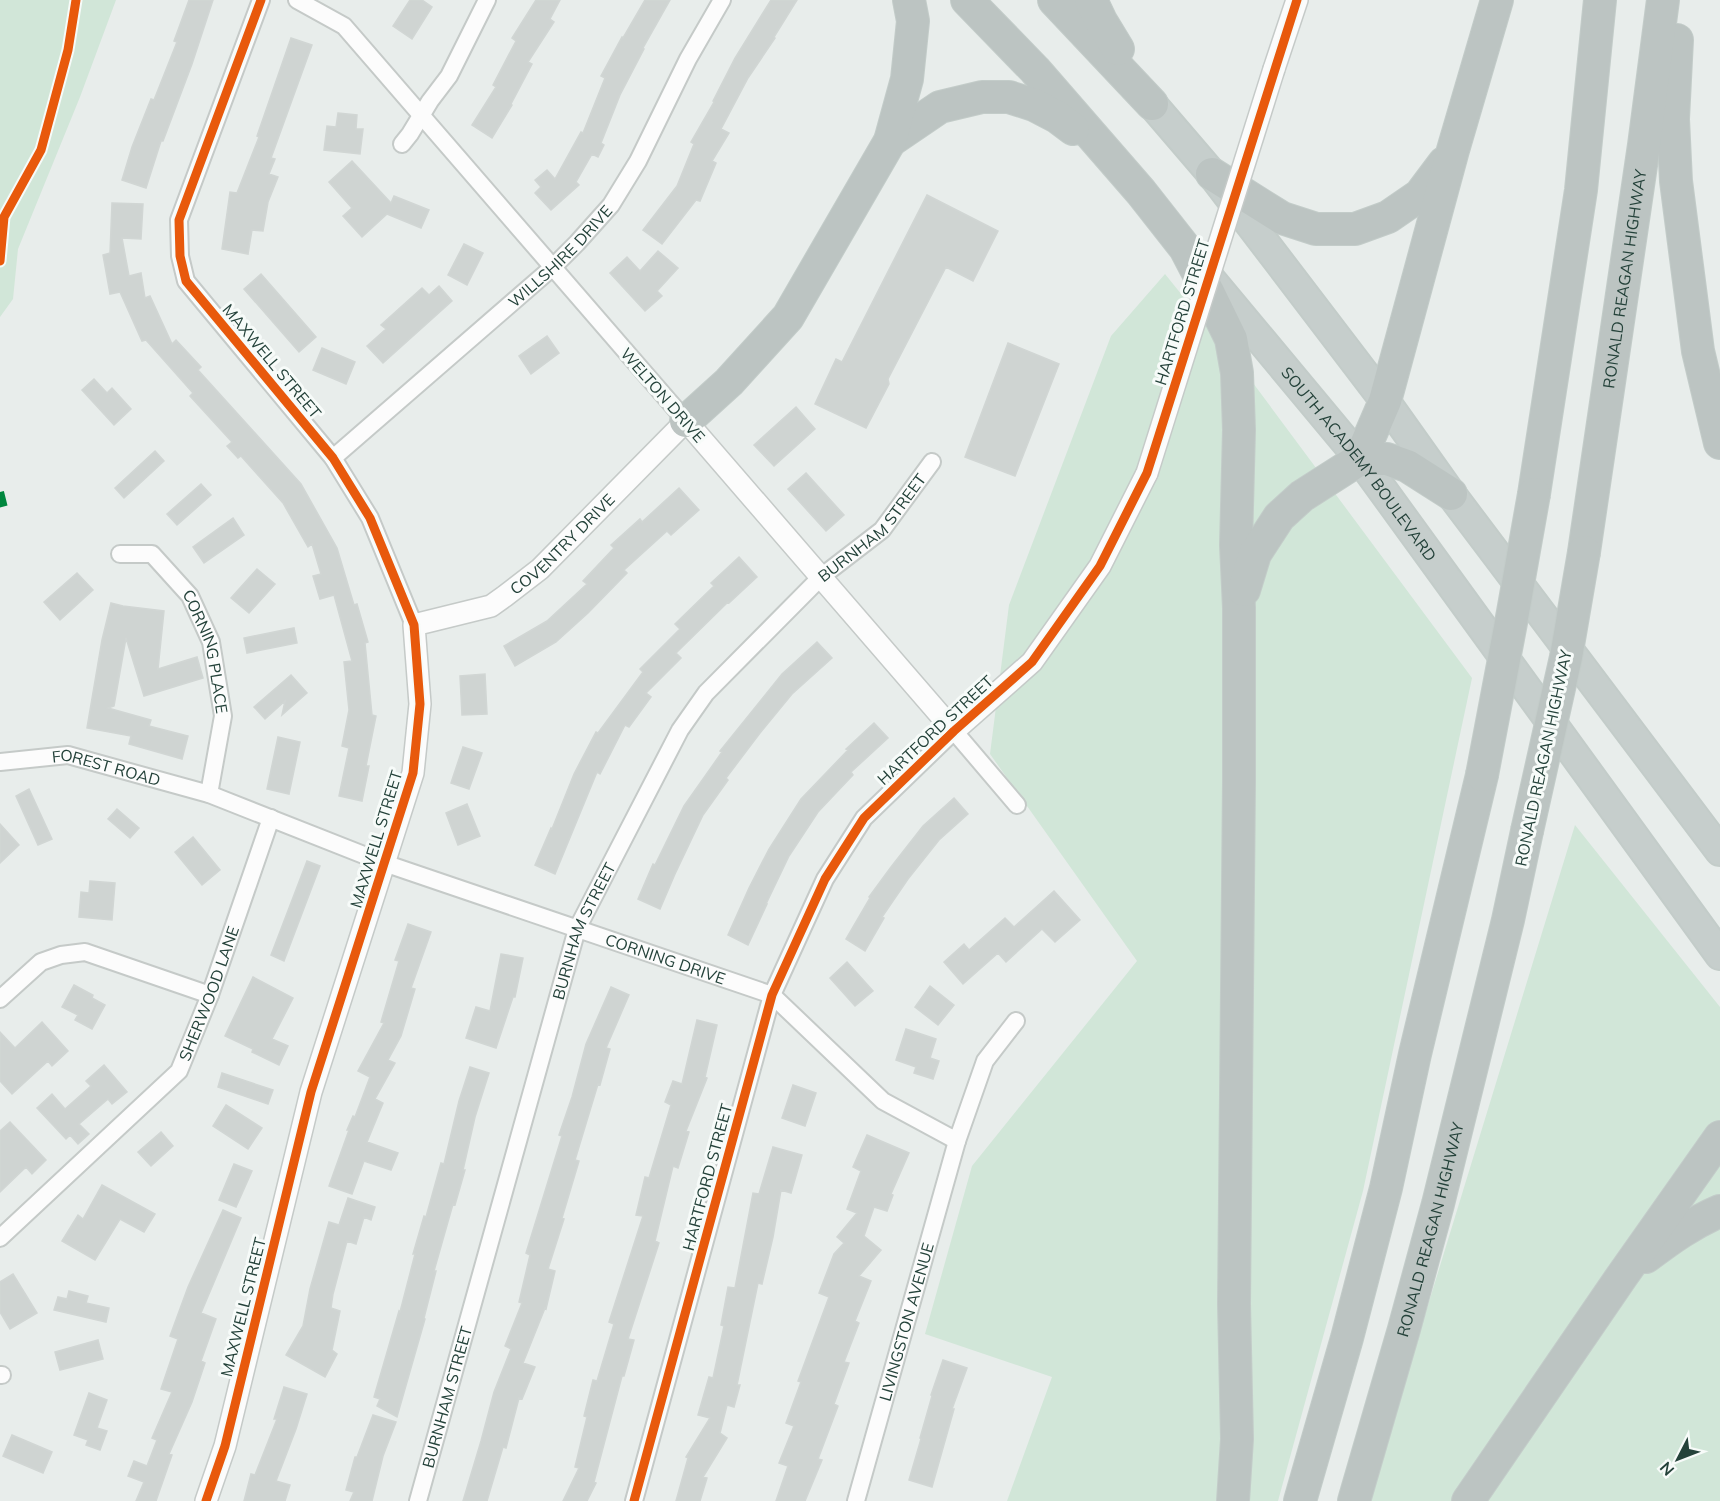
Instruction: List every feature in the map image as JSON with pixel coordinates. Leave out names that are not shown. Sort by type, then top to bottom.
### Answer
[{"type":"highway","points":[[686,421],[729,382],[788,316],[890,141],[907,79],[913,21],[909,0]]},
{"type":"highway","name":"SOUTH ACADEMY BOULEVARD","points":[[967,0],[1035,70],[1141,192],[1360,459],[1720,955]]},
{"type":"highway","points":[[1054,0],[1152,104],[1212,174],[1385,401],[1451,494],[1720,851]]},
{"type":"highway","points":[[1091,0],[1101,21],[1152,104]]},
{"type":"highway","points":[[1360,459],[1385,401],[1453,150],[1497,0]]},
{"type":"highway","points":[[1300,1501],[1347,1338],[1386,1188],[1423,1020],[1482,775],[1534,494],[1581,190],[1600,0]]},
{"type":"highway","name":"RONALD REAGAN HIGHWAY","points":[[1354,1501],[1438,1204],[1508,920],[1566,657],[1584,552],[1643,157],[1663,0]]},
{"type":"highway","points":[[1680,0],[1673,119],[1676,181],[1698,351],[1720,443]]},
{"type":"highway","points":[[890,141],[939,107],[982,97],[1010,97],[1034,105],[1057,117],[1080,135],[1141,192]]},
{"type":"highway","points":[[1212,174],[1282,218],[1316,229],[1355,229],[1388,217],[1420,195],[1453,150]]},
{"type":"highway","points":[[1185,248],[1231,339],[1237,373],[1239,430],[1236,545],[1239,608],[1234,1304],[1237,1439],[1233,1501]]},
{"type":"highway","points":[[1239,608],[1255,554],[1279,517],[1302,496],[1360,459],[1387,459],[1407,466],[1451,494]]},
{"type":"highway","points":[[1468,1501],[1720,1137]]},
{"type":"highway","points":[[1622,1276],[1676,1234],[1720,1211]]},
{"type":"street","name":"MAXWELL STREET","points":[[206,1501],[225,1446],[310,1092],[413,773],[420,704],[414,626],[370,518],[333,458],[186,281],[180,256],[179,220],[261,0]]},
{"type":"street","name":"WELTON DRIVE","points":[[297,0],[344,26],[1017,806]]},
{"type":"street","points":[[402,144],[449,76],[487,0]]},
{"type":"street","name":"WILLSHIRE DRIVE","points":[[333,458],[553,267],[578,243],[611,205],[638,161],[688,59],[722,0]]},
{"type":"street","name":"HARTFORD STREET","points":[[634,1501],[772,995],[825,879],[864,818],[954,731],[1032,662],[1100,566],[1147,473],[1297,0]]},
{"type":"street","name":"COVENTRY DRIVE","points":[[414,626],[491,606],[505,596],[540,569],[686,421]]},
{"type":"street","name":"BURNHAM STREET","points":[[418,1501],[577,929],[680,730],[706,693],[821,577],[882,530],[932,462]]},
{"type":"street","name":"CORNING PLACE","points":[[120,554],[152,554],[190,596],[211,642],[223,716],[209,794]]},
{"type":"street","name":"FOREST ROAD","points":[[0,762],[68,754],[209,794]]},
{"type":"street","name":"CORNING DRIVE","points":[[209,794],[384,863],[772,995],[883,1101],[957,1142]]},
{"type":"street","name":"SHERWOOD LANE","points":[[0,1238],[179,1071],[210,995],[271,818]]},
{"type":"street","points":[[0,999],[41,962],[61,955],[85,952],[210,995]]},
{"type":"street","points":[[957,1142],[985,1061],[1016,1022]]},
{"type":"street","name":"LIVINGSTON AVENUE","points":[[856,1501],[957,1142]]},
{"type":"green space","points":[[0,0],[116,0],[80,97],[18,249],[13,299],[0,317]]},
{"type":"green space","points":[[1165,274],[1253,383],[1472,678],[1363,1191],[1278,1501],[1007,1501],[1052,1377],[925,1334],[972,1166],[1137,961],[990,754],[1009,605],[1111,336]]},
{"type":"green space","points":[[1575,825],[1720,1007],[1720,1501],[1368,1501]]},
{"type":"building","points":[[189,0],[213,0],[146,188],[122,180],[151,99],[154,100],[177,42],[174,41]]},
{"type":"building","points":[[410,0],[422,0],[432,7],[412,39],[393,26]]},
{"type":"building","points":[[536,0],[560,0],[550,19],[554,22],[528,62],[532,64],[512,105],[492,138],[472,125],[496,87],[493,85],[516,41],[512,38]]},
{"type":"building","points":[[645,0],[670,0],[620,95],[601,143],[604,145],[598,157],[592,154],[576,182],[579,185],[551,210],[535,193],[541,187],[535,180],[547,170],[555,179],[581,132],[583,133],[605,78],[601,76]]},
{"type":"building","points":[[771,0],[797,0],[748,78],[721,129],[729,133],[712,161],[716,163],[700,201],[696,200],[662,244],[643,230],[677,186],[694,144],[691,142],[714,102],[735,58]]},
{"type":"building","points":[[291,38],[312,45],[271,158],[275,159],[269,174],[278,177],[268,202],[263,231],[252,230],[248,254],[222,249],[230,192],[237,193],[259,137],[257,136]]},
{"type":"building","points":[[338,113],[357,115],[356,129],[363,129],[360,154],[324,150],[327,126],[336,127]]},
{"type":"building","points":[[352,161],[391,203],[394,196],[429,210],[421,228],[387,214],[362,237],[343,216],[352,208],[329,182]]},
{"type":"building","points":[[927,195],[998,231],[973,281],[946,267],[888,379],[889,384],[866,428],[815,404],[836,359],[842,362]]},
{"type":"building","points":[[112,203],[143,204],[141,239],[122,238],[129,276],[141,273],[145,298],[150,296],[172,344],[176,340],[201,367],[198,370],[301,484],[337,548],[368,642],[365,643],[372,715],[376,716],[362,801],[339,796],[349,748],[342,746],[349,710],[344,662],[352,661],[334,595],[320,599],[313,576],[321,574],[312,544],[308,547],[283,503],[241,456],[238,458],[227,446],[232,442],[190,396],[193,393],[146,340],[142,341],[120,292],[110,294],[103,255],[110,253]]},
{"type":"building","points":[[464,244],[483,253],[467,285],[448,275]]},
{"type":"building","points":[[658,251],[678,268],[657,291],[662,296],[645,311],[610,273],[627,257],[640,271]]},
{"type":"building","points":[[261,274],[316,337],[299,352],[244,289]]},
{"type":"building","points":[[439,286],[452,301],[383,363],[367,346],[386,329],[381,325],[422,288],[429,295]]},
{"type":"building","points":[[547,336],[559,353],[531,374],[519,356]]},
{"type":"building","points":[[1008,343],[1059,364],[1015,476],[965,457]]},
{"type":"building","points":[[322,348],[355,362],[346,384],[313,370]]},
{"type":"building","points":[[94,379],[107,393],[112,388],[131,409],[114,425],[82,390]]},
{"type":"building","points":[[796,407],[815,429],[774,466],[754,445]]},
{"type":"building","points":[[155,451],[164,461],[124,498],[115,488]]},
{"type":"building","points":[[806,473],[844,515],[826,531],[788,489]]},
{"type":"building","points":[[201,484],[211,495],[177,525],[167,514]]},
{"type":"building","points":[[679,488],[699,510],[671,535],[667,531],[624,570],[627,573],[556,642],[515,666],[504,646],[547,621],[587,584],[583,581],[614,548],[611,545],[640,519],[642,522]]},
{"type":"building","points":[[233,518],[244,535],[204,563],[193,547]]},
{"type":"building","points":[[739,557],[757,577],[676,653],[681,658],[646,693],[651,697],[629,727],[625,725],[600,774],[597,772],[555,874],[535,865],[574,774],[596,732],[598,733],[643,672],[640,669],[680,629],[675,624],[714,586],[711,583]]},
{"type":"building","points":[[257,569],[275,584],[249,613],[231,598]]},
{"type":"building","points":[[77,573],[93,590],[60,620],[44,602]]},
{"type":"building","points":[[111,603],[164,611],[158,669],[197,657],[203,678],[144,696],[126,638],[114,706],[108,708],[151,720],[149,726],[188,736],[182,759],[129,744],[131,736],[87,728],[102,640]]},
{"type":"building","points":[[294,628],[297,643],[247,653],[244,638]]},
{"type":"building","points":[[817,642],[832,658],[792,694],[726,778],[728,780],[703,815],[660,909],[638,899],[653,864],[655,865],[684,806],[722,752],[720,751],[782,674]]},
{"type":"building","points":[[485,674],[487,714],[462,715],[460,676]]},
{"type":"building","points":[[291,675],[307,693],[282,715],[285,701],[265,719],[254,707]]},
{"type":"building","points":[[874,723],[888,738],[851,772],[853,775],[818,812],[789,856],[748,945],[728,935],[769,849],[801,799],[848,750],[846,749]]},
{"type":"building","points":[[278,737],[300,742],[289,794],[267,789]]},
{"type":"building","points":[[463,747],[482,753],[469,789],[451,783]]},
{"type":"building","points":[[29,789],[52,839],[38,845],[16,796]]},
{"type":"building","points":[[954,798],[968,814],[939,840],[908,879],[882,917],[884,918],[865,951],[846,939],[869,897],[891,867],[923,826]]},
{"type":"building","points":[[467,804],[480,836],[458,845],[446,813]]},
{"type":"building","points":[[117,809],[139,828],[130,838],[108,819]]},
{"type":"building","points":[[0,824],[19,845],[0,863]]},
{"type":"building","points":[[193,837],[220,870],[202,885],[175,852]]},
{"type":"building","points":[[307,861],[320,866],[284,961],[271,955]]},
{"type":"building","points":[[90,881],[115,883],[112,920],[79,917],[81,892],[89,893]]},
{"type":"building","points":[[1054,891],[1080,920],[1055,942],[1042,929],[1006,962],[998,953],[963,984],[944,962],[964,944],[969,950],[1005,918],[1014,927]]},
{"type":"building","points":[[408,924],[431,932],[411,988],[415,989],[401,1036],[388,1060],[395,1063],[375,1099],[383,1103],[367,1142],[398,1153],[391,1170],[364,1161],[352,1194],[329,1186],[349,1130],[347,1130],[353,1116],[355,1117],[370,1077],[358,1071],[384,1023],[381,1022],[399,961],[395,960]]},
{"type":"building","points":[[501,954],[523,958],[515,997],[513,997],[496,1048],[466,1038],[476,1007],[490,1011]]},
{"type":"building","points":[[847,962],[873,991],[855,1006],[830,978]]},
{"type":"building","points":[[253,977],[293,998],[272,1039],[288,1046],[279,1065],[225,1036]]},
{"type":"building","points":[[74,985],[93,995],[92,998],[105,1005],[92,1029],[75,1020],[78,1015],[62,1007]]},
{"type":"building","points":[[930,986],[954,1005],[938,1025],[915,1007]]},
{"type":"building","points":[[611,987],[629,995],[606,1048],[610,1049],[575,1160],[579,1161],[548,1269],[555,1271],[546,1309],[523,1363],[535,1367],[522,1399],[519,1398],[506,1448],[503,1447],[487,1501],[463,1501],[494,1392],[511,1349],[505,1346],[522,1303],[519,1302],[530,1255],[526,1253],[562,1136],[559,1135],[586,1044]]},
{"type":"building","points":[[697,1020],[717,1025],[705,1077],[707,1078],[686,1131],[689,1132],[678,1168],[673,1166],[655,1241],[659,1243],[628,1339],[634,1340],[624,1376],[622,1376],[594,1482],[596,1483],[587,1501],[563,1501],[579,1468],[575,1467],[587,1417],[584,1416],[593,1380],[597,1381],[614,1324],[609,1322],[643,1216],[636,1215],[645,1177],[649,1178],[671,1105],[665,1102],[673,1081],[682,1084]]},
{"type":"building","points":[[42,1022],[68,1051],[52,1066],[48,1061],[12,1094],[0,1081],[0,1032],[15,1048]]},
{"type":"building","points":[[906,1029],[936,1039],[930,1058],[939,1061],[933,1079],[914,1073],[916,1067],[896,1060]]},
{"type":"building","points":[[104,1065],[127,1092],[112,1104],[108,1099],[79,1124],[89,1134],[78,1144],[70,1135],[66,1139],[37,1108],[52,1094],[65,1109],[91,1086],[86,1081]]},
{"type":"building","points":[[470,1067],[489,1073],[475,1117],[463,1170],[465,1170],[434,1271],[436,1271],[425,1319],[397,1417],[377,1406],[380,1399],[374,1397],[400,1312],[424,1216],[426,1217],[441,1163],[444,1164],[459,1101]]},
{"type":"building","points":[[222,1073],[273,1090],[268,1104],[218,1087]]},
{"type":"building","points":[[793,1085],[816,1093],[805,1126],[782,1118]]},
{"type":"building","points":[[226,1105],[262,1128],[248,1149],[213,1126]]},
{"type":"building","points":[[10,1122],[46,1160],[32,1174],[26,1167],[0,1192],[0,1131]]},
{"type":"building","points":[[161,1132],[173,1146],[151,1166],[138,1152]]},
{"type":"building","points":[[867,1135],[909,1153],[891,1194],[893,1195],[887,1211],[874,1207],[864,1236],[881,1250],[859,1276],[871,1281],[855,1321],[859,1323],[844,1362],[849,1363],[834,1404],[838,1406],[818,1459],[822,1460],[805,1501],[776,1501],[788,1466],[779,1463],[794,1426],[786,1423],[801,1382],[798,1381],[829,1297],[819,1293],[834,1254],[844,1243],[837,1237],[857,1213],[847,1209],[861,1171],[853,1167]]},
{"type":"building","points":[[773,1147],[802,1155],[791,1193],[781,1190],[762,1284],[758,1283],[737,1385],[740,1385],[734,1407],[727,1405],[720,1433],[727,1438],[703,1477],[707,1478],[700,1501],[676,1501],[688,1458],[686,1457],[710,1418],[698,1415],[709,1377],[713,1378],[724,1326],[721,1325],[728,1287],[735,1288],[753,1193],[759,1194]]},
{"type":"building","points":[[234,1164],[252,1171],[236,1207],[219,1200]]},
{"type":"building","points":[[102,1185],[155,1214],[144,1232],[120,1219],[95,1260],[62,1241],[78,1215],[83,1219]]},
{"type":"building","points":[[348,1198],[375,1207],[371,1220],[364,1217],[356,1244],[347,1241],[331,1308],[340,1311],[332,1350],[337,1354],[325,1377],[286,1355],[303,1326],[310,1289],[329,1222],[339,1225]]},
{"type":"building","points":[[223,1210],[241,1218],[201,1313],[216,1319],[201,1361],[205,1363],[192,1402],[169,1454],[172,1455],[156,1501],[136,1501],[144,1482],[128,1476],[134,1461],[147,1466],[157,1440],[152,1438],[172,1392],[161,1389],[178,1339],[170,1336],[188,1287]]},
{"type":"building","points":[[13,1274],[37,1313],[10,1329],[0,1312],[0,1282]]},
{"type":"building","points":[[69,1291],[88,1296],[86,1303],[109,1308],[106,1322],[54,1310],[58,1297],[67,1299]]},
{"type":"building","points":[[98,1340],[103,1359],[60,1370],[55,1352]]},
{"type":"building","points":[[943,1360],[967,1368],[952,1409],[954,1409],[932,1487],[909,1480],[931,1395]]},
{"type":"building","points":[[284,1387],[307,1394],[276,1481],[290,1485],[285,1501],[244,1501],[251,1474],[255,1475],[277,1419],[274,1419]]},
{"type":"building","points":[[89,1393],[107,1400],[97,1428],[107,1431],[100,1450],[86,1445],[88,1440],[74,1435]]},
{"type":"building","points":[[373,1415],[396,1422],[383,1456],[372,1501],[350,1501],[354,1492],[346,1490],[355,1457],[357,1457]]},
{"type":"building","points":[[12,1435],[52,1452],[43,1473],[3,1456]]},
{"type":"marked path","points":[[0,492],[4,508],[0,511]]},
{"type":"cycle path","points":[[0,261],[4,217],[41,150],[68,50],[76,0]]},
{"type":"cycle path","points":[[206,1501],[225,1446],[311,1092],[413,773],[420,704],[414,625],[370,518],[333,458],[186,281],[180,256],[179,220],[261,0]]},
{"type":"cycle path","points":[[634,1501],[772,995],[825,879],[864,818],[954,731],[1032,662],[1100,566],[1147,473],[1297,0]]}]
